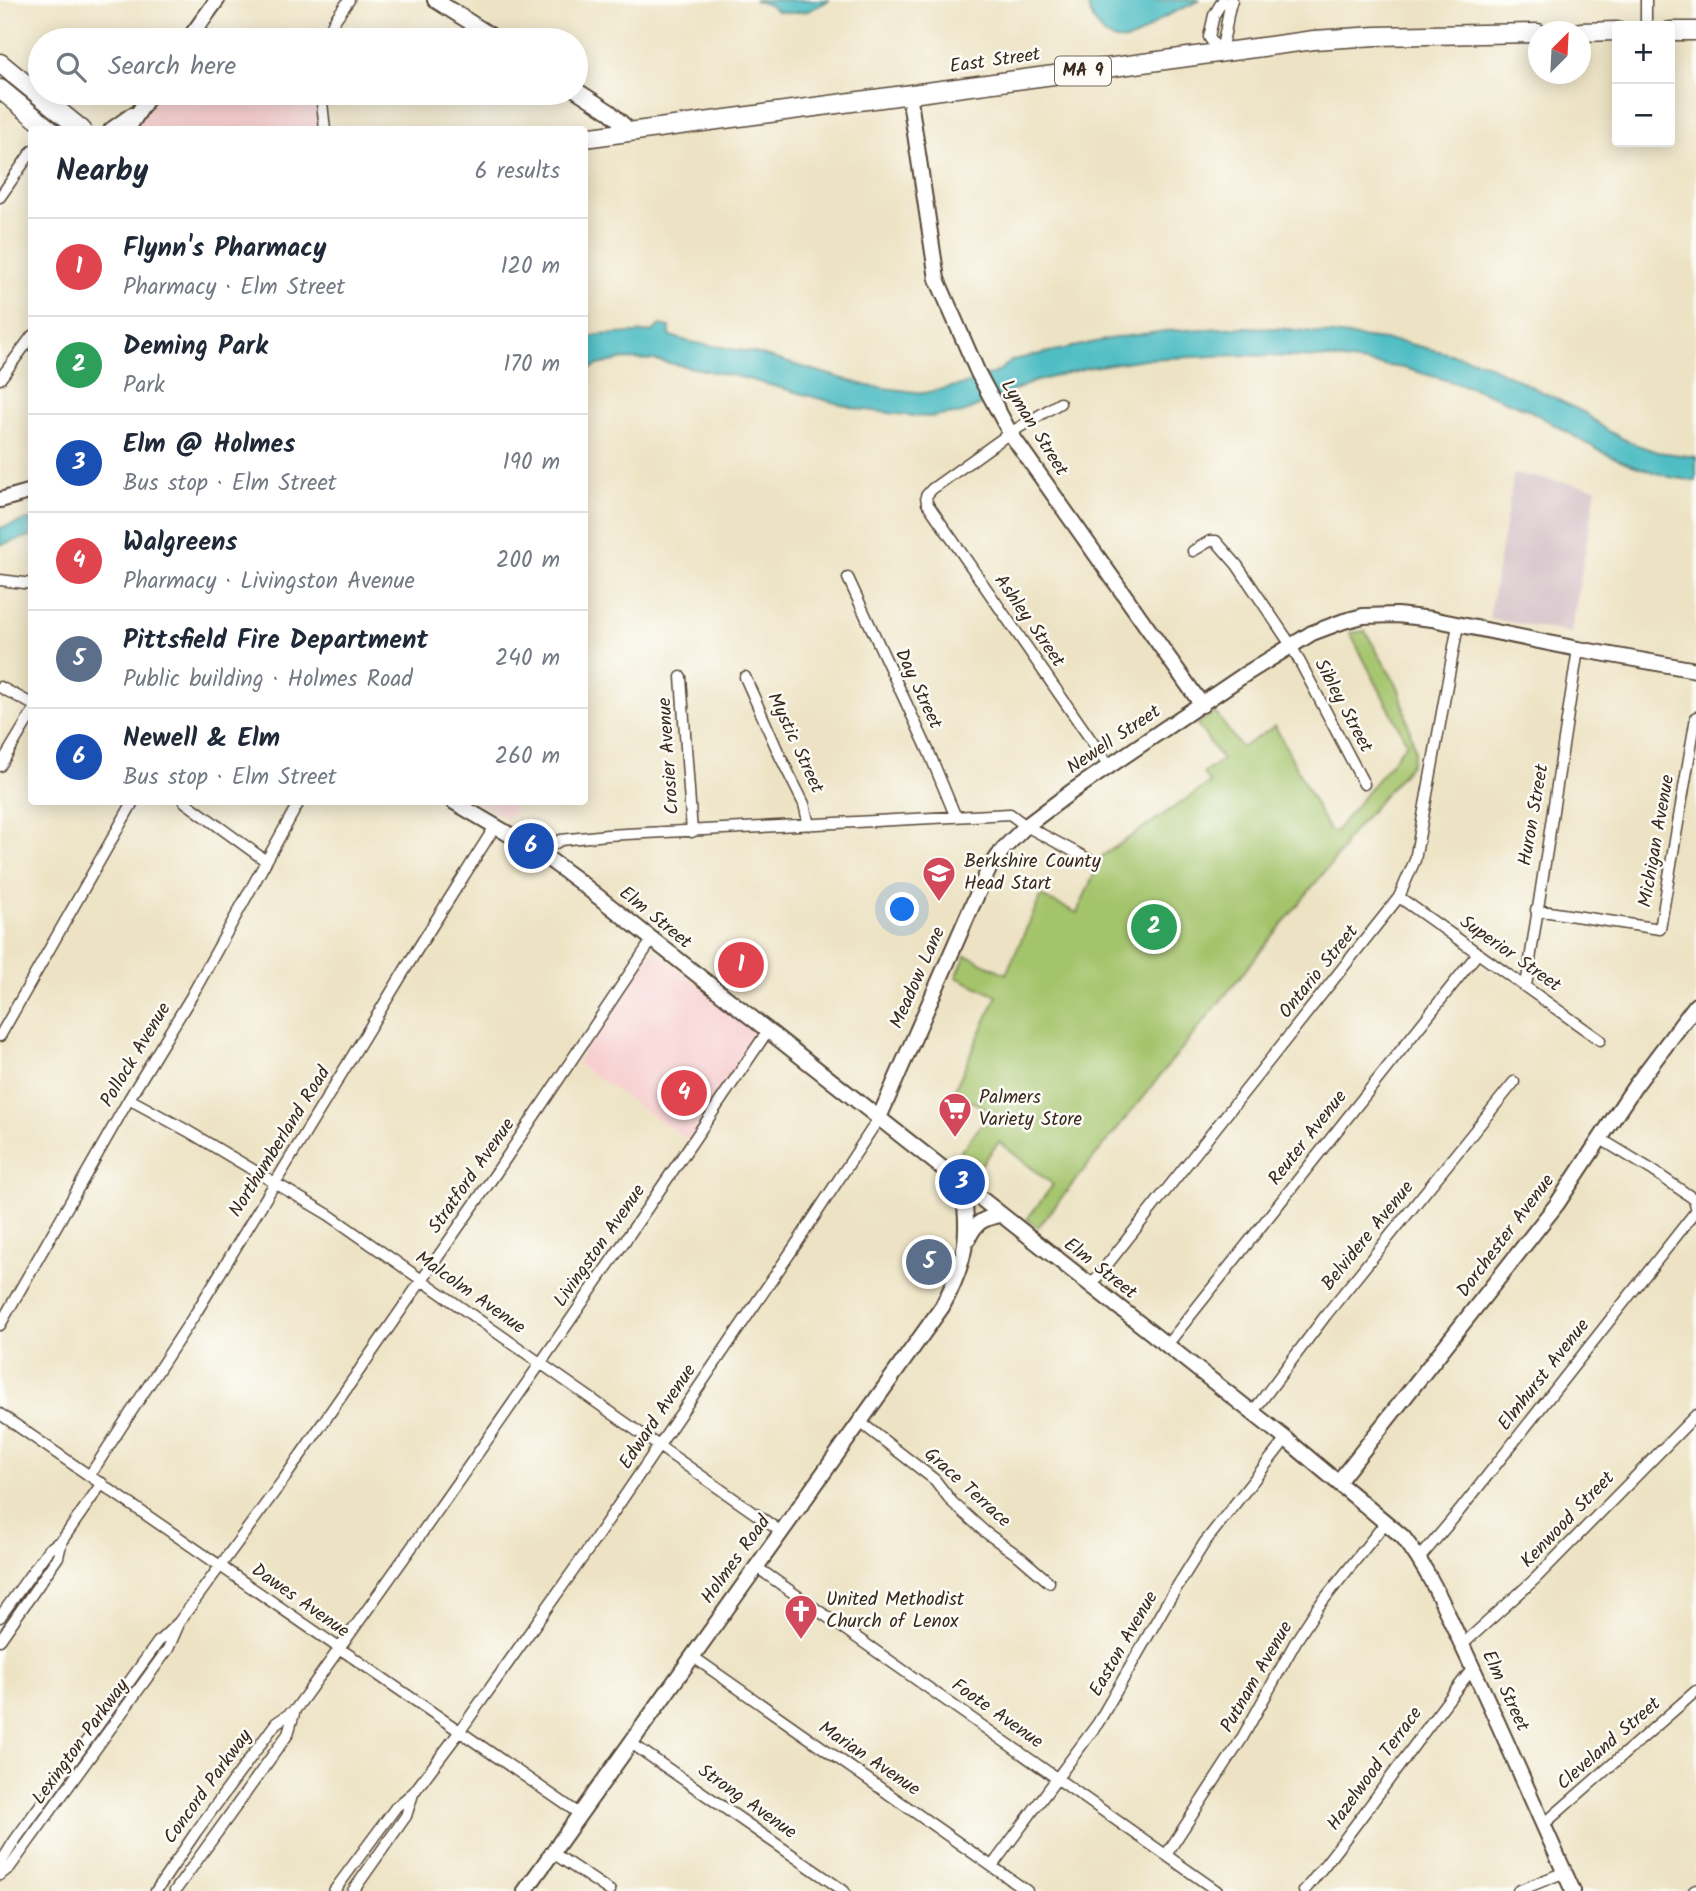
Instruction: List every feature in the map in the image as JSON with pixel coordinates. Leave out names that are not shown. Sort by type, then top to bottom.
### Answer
[{"type":"highway","points":[[1591,32],[1612,31]]},
{"type":"highway","points":[[1675,31],[1696,31]]},
{"type":"highway","name":"East Street","points":[[588,137],[1347,37],[1528,33]]},
{"type":"highway","points":[[0,63],[28,86]]},
{"type":"highway","points":[[0,89],[44,126]]},
{"type":"highway","points":[[51,105],[77,126]]},
{"type":"street","points":[[197,28],[217,0]]},
{"type":"street","points":[[331,28],[349,0]]},
{"type":"street","points":[[435,0],[479,28]]},
{"type":"street","points":[[1223,0],[1209,29],[1209,40],[1219,52],[1226,38],[1226,17],[1232,0]]},
{"type":"street","points":[[1646,0],[1646,21]]},
{"type":"street","name":"Lyman Street","points":[[909,94],[937,279],[992,404],[1202,705]]},
{"type":"street","points":[[588,98],[610,112],[630,131]]},
{"type":"street","points":[[129,126],[143,105]]},
{"type":"street","points":[[322,105],[325,126]]},
{"type":"street","points":[[117,126],[139,110]]},
{"type":"street","points":[[0,197],[28,157]]},
{"type":"street","points":[[0,379],[28,341]]},
{"type":"street","points":[[1010,433],[1060,402]]},
{"type":"street","name":"Ashley Street","points":[[1010,433],[927,495],[927,503],[1109,766]]},
{"type":"street","points":[[0,499],[28,492]]},
{"type":"street","name":"Sibley Street","points":[[1192,551],[1210,541],[1221,545],[1291,645],[1364,784]]},
{"type":"street","name":"Day Street","points":[[848,578],[928,750],[955,816]]},
{"type":"street","points":[[0,580],[28,584]]},
{"type":"street","name":"Newell Street","points":[[1026,826],[1109,766],[1291,645],[1328,626],[1370,616],[1397,614],[1696,670]]},
{"type":"street","name":"Ontario Street","points":[[1091,1286],[1399,898],[1415,860],[1458,625]]},
{"type":"street","name":"Huron Street","points":[[1526,986],[1578,649]]},
{"type":"street","name":"Crosier Avenue","points":[[681,677],[692,832]]},
{"type":"street","name":"Mystic Street","points":[[745,677],[804,804],[809,825]]},
{"type":"street","points":[[0,687],[28,702]]},
{"type":"street","name":"Michigan Avenue","points":[[1536,910],[1660,929],[1696,717]]},
{"type":"street","points":[[0,766],[28,720]]},
{"type":"street","points":[[0,1036],[131,805]]},
{"type":"street","points":[[189,805],[266,861]]},
{"type":"street","name":"Pollock Avenue","points":[[0,1325],[191,997],[297,805]]},
{"type":"street","name":"Elm Street","points":[[459,805],[539,852],[1286,1439],[1403,1537],[1419,1559],[1438,1594],[1573,1891]]},
{"type":"street","points":[[539,852],[561,840],[607,835],[1010,814],[1026,826],[1090,860]]},
{"type":"street","name":"Northumberland Road","points":[[90,1475],[197,1311],[496,825]]},
{"type":"street","name":"Meadow Lane","points":[[879,1118],[989,869],[1004,848],[1026,826]]},
{"type":"street","name":"Superior Street","points":[[1399,898],[1600,1040]]},
{"type":"street","name":"Stratford Avenue","points":[[219,1566],[284,1479],[496,1173],[652,940]]},
{"type":"street","name":"Reuter Avenue","points":[[1167,1345],[1478,953]]},
{"type":"street","name":"Dorchester Avenue","points":[[1338,1482],[1557,1204],[1635,1086],[1696,1006]]},
{"type":"street","name":"Livingston Avenue","points":[[339,1650],[540,1364],[767,1032]]},
{"type":"street","name":"Belvidere Avenue","points":[[1252,1413],[1326,1315],[1514,1082]]},
{"type":"street","name":"Malcolm Avenue","points":[[129,1100],[186,1130],[329,1215],[780,1531]]},
{"type":"street","name":"Edward Avenue","points":[[414,1792],[460,1731],[659,1445],[879,1118]]},
{"type":"street","points":[[1600,1138],[1694,1199],[1696,1209]]},
{"type":"street","name":"Holmes Road","points":[[525,1891],[942,1307],[958,1276],[965,1246],[967,1209],[962,1185]]},
{"type":"street","name":"Elmhurst Avenue","points":[[1419,1559],[1696,1209]]},
{"type":"street","name":"Holmes Road","points":[[965,1246],[975,1224],[999,1215]]},
{"type":"street","name":"Dawes Avenue","points":[[0,1414],[581,1815]]},
{"type":"street","name":"Kenwood Street","points":[[1462,1645],[1535,1579],[1696,1415]]},
{"type":"street","name":"Grace Terrace","points":[[860,1422],[934,1480],[952,1502],[985,1532],[1049,1582]]},
{"type":"street","name":"Easton Avenue","points":[[992,1866],[1098,1723],[1205,1542],[1286,1439]]},
{"type":"street","points":[[0,1617],[48,1550],[63,1539],[102,1483]]},
{"type":"street","name":"Putnam Avenue","points":[[1166,1855],[1241,1740],[1311,1618],[1386,1522]]},
{"type":"street","points":[[0,1640],[58,1557],[63,1539]]},
{"type":"street","name":"Lexington Parkway","points":[[0,1875],[10,1867],[168,1650],[180,1622],[219,1566]]},
{"type":"street","name":"Foote Avenue","points":[[755,1566],[1217,1891]]},
{"type":"street","name":"Lexington Parkway","points":[[0,1864],[158,1642],[180,1622]]},
{"type":"street","name":"Concord Parkway","points":[[156,1891],[195,1832],[276,1723],[295,1710],[339,1650]]},
{"type":"street","name":"Marian Avenue","points":[[692,1656],[1027,1891]]},
{"type":"street","name":"Hazelwood Terrace","points":[[1304,1891],[1473,1668]]},
{"type":"street","name":"Cleveland Street","points":[[1544,1824],[1696,1691]]},
{"type":"street","name":"Concord Parkway","points":[[175,1891],[288,1734],[295,1710]]},
{"type":"street","name":"Strong Avenue","points":[[631,1743],[844,1891]]},
{"type":"street","points":[[81,1747],[93,1755]]},
{"type":"street","points":[[334,1891],[396,1808],[414,1792]]},
{"type":"street","points":[[353,1891],[406,1816],[414,1792]]},
{"type":"street","points":[[195,1832],[209,1842]]},
{"type":"street","points":[[553,1853],[610,1890]]},
{"type":"street","points":[[1518,1891],[1565,1872]]},
{"type":"shaded area","points":[[151,105],[319,105],[320,126],[138,126]]},
{"type":"shaded area","points":[[1514,474],[1596,488],[1571,633],[1489,618]]},
{"type":"shaded area","points":[[482,805],[516,805],[507,819]]},
{"type":"shaded area","points":[[653,949],[760,1033],[689,1141],[576,1063]]},
{"type":"green space","points":[[1365,631],[1399,689],[1415,750],[1411,764],[1345,841],[1343,849],[1038,1227],[1027,1219],[1053,1185],[999,1142],[972,1176],[953,1161],[992,1111],[953,1093],[997,996],[956,977],[966,955],[1006,974],[1041,896],[1077,913],[1102,856],[1210,783],[1203,773],[1222,760],[1197,724],[1215,712],[1241,748],[1275,726],[1328,829],[1334,833],[1407,743],[1350,633]]},
{"type":"water","points":[[754,0],[830,0],[808,11],[792,13],[777,11]]},
{"type":"water","points":[[1086,0],[1200,0],[1161,19],[1139,35],[1119,40],[1110,38],[1098,27]]},
{"type":"water","points":[[660,325],[670,327],[670,336],[690,342],[755,353],[868,386],[924,393],[970,383],[997,372],[1013,360],[1114,338],[1165,331],[1245,327],[1402,342],[1482,362],[1585,413],[1608,431],[1629,442],[1657,452],[1696,457],[1696,481],[1670,477],[1632,465],[1602,452],[1527,409],[1473,388],[1404,368],[1328,358],[1239,355],[1144,359],[1086,368],[1033,382],[963,413],[930,417],[858,409],[744,378],[654,360],[624,359],[588,370],[588,338],[598,335],[652,332]]},
{"type":"water","points":[[28,520],[28,537],[0,545],[0,528]]},
{"type":"place","name":"Newell & Elm","points":[[531,846]]},
{"type":"place","name":"Berkshire County Head Start","points":[[939,903]]},
{"type":"place","name":"Deming Park","points":[[1154,927]]},
{"type":"place","name":"Flynn's Pharmacy","points":[[741,965]]},
{"type":"place","name":"Walgreens","points":[[684,1093]]},
{"type":"place","name":"Palmers Variety Store","points":[[955,1139]]},
{"type":"place","name":"Elm @ Holmes","points":[[962,1182]]},
{"type":"place","name":"Pittsfield Fire Department","points":[[929,1262]]},
{"type":"place","name":"United Methodist Church of Lenox","points":[[801,1641]]}]
